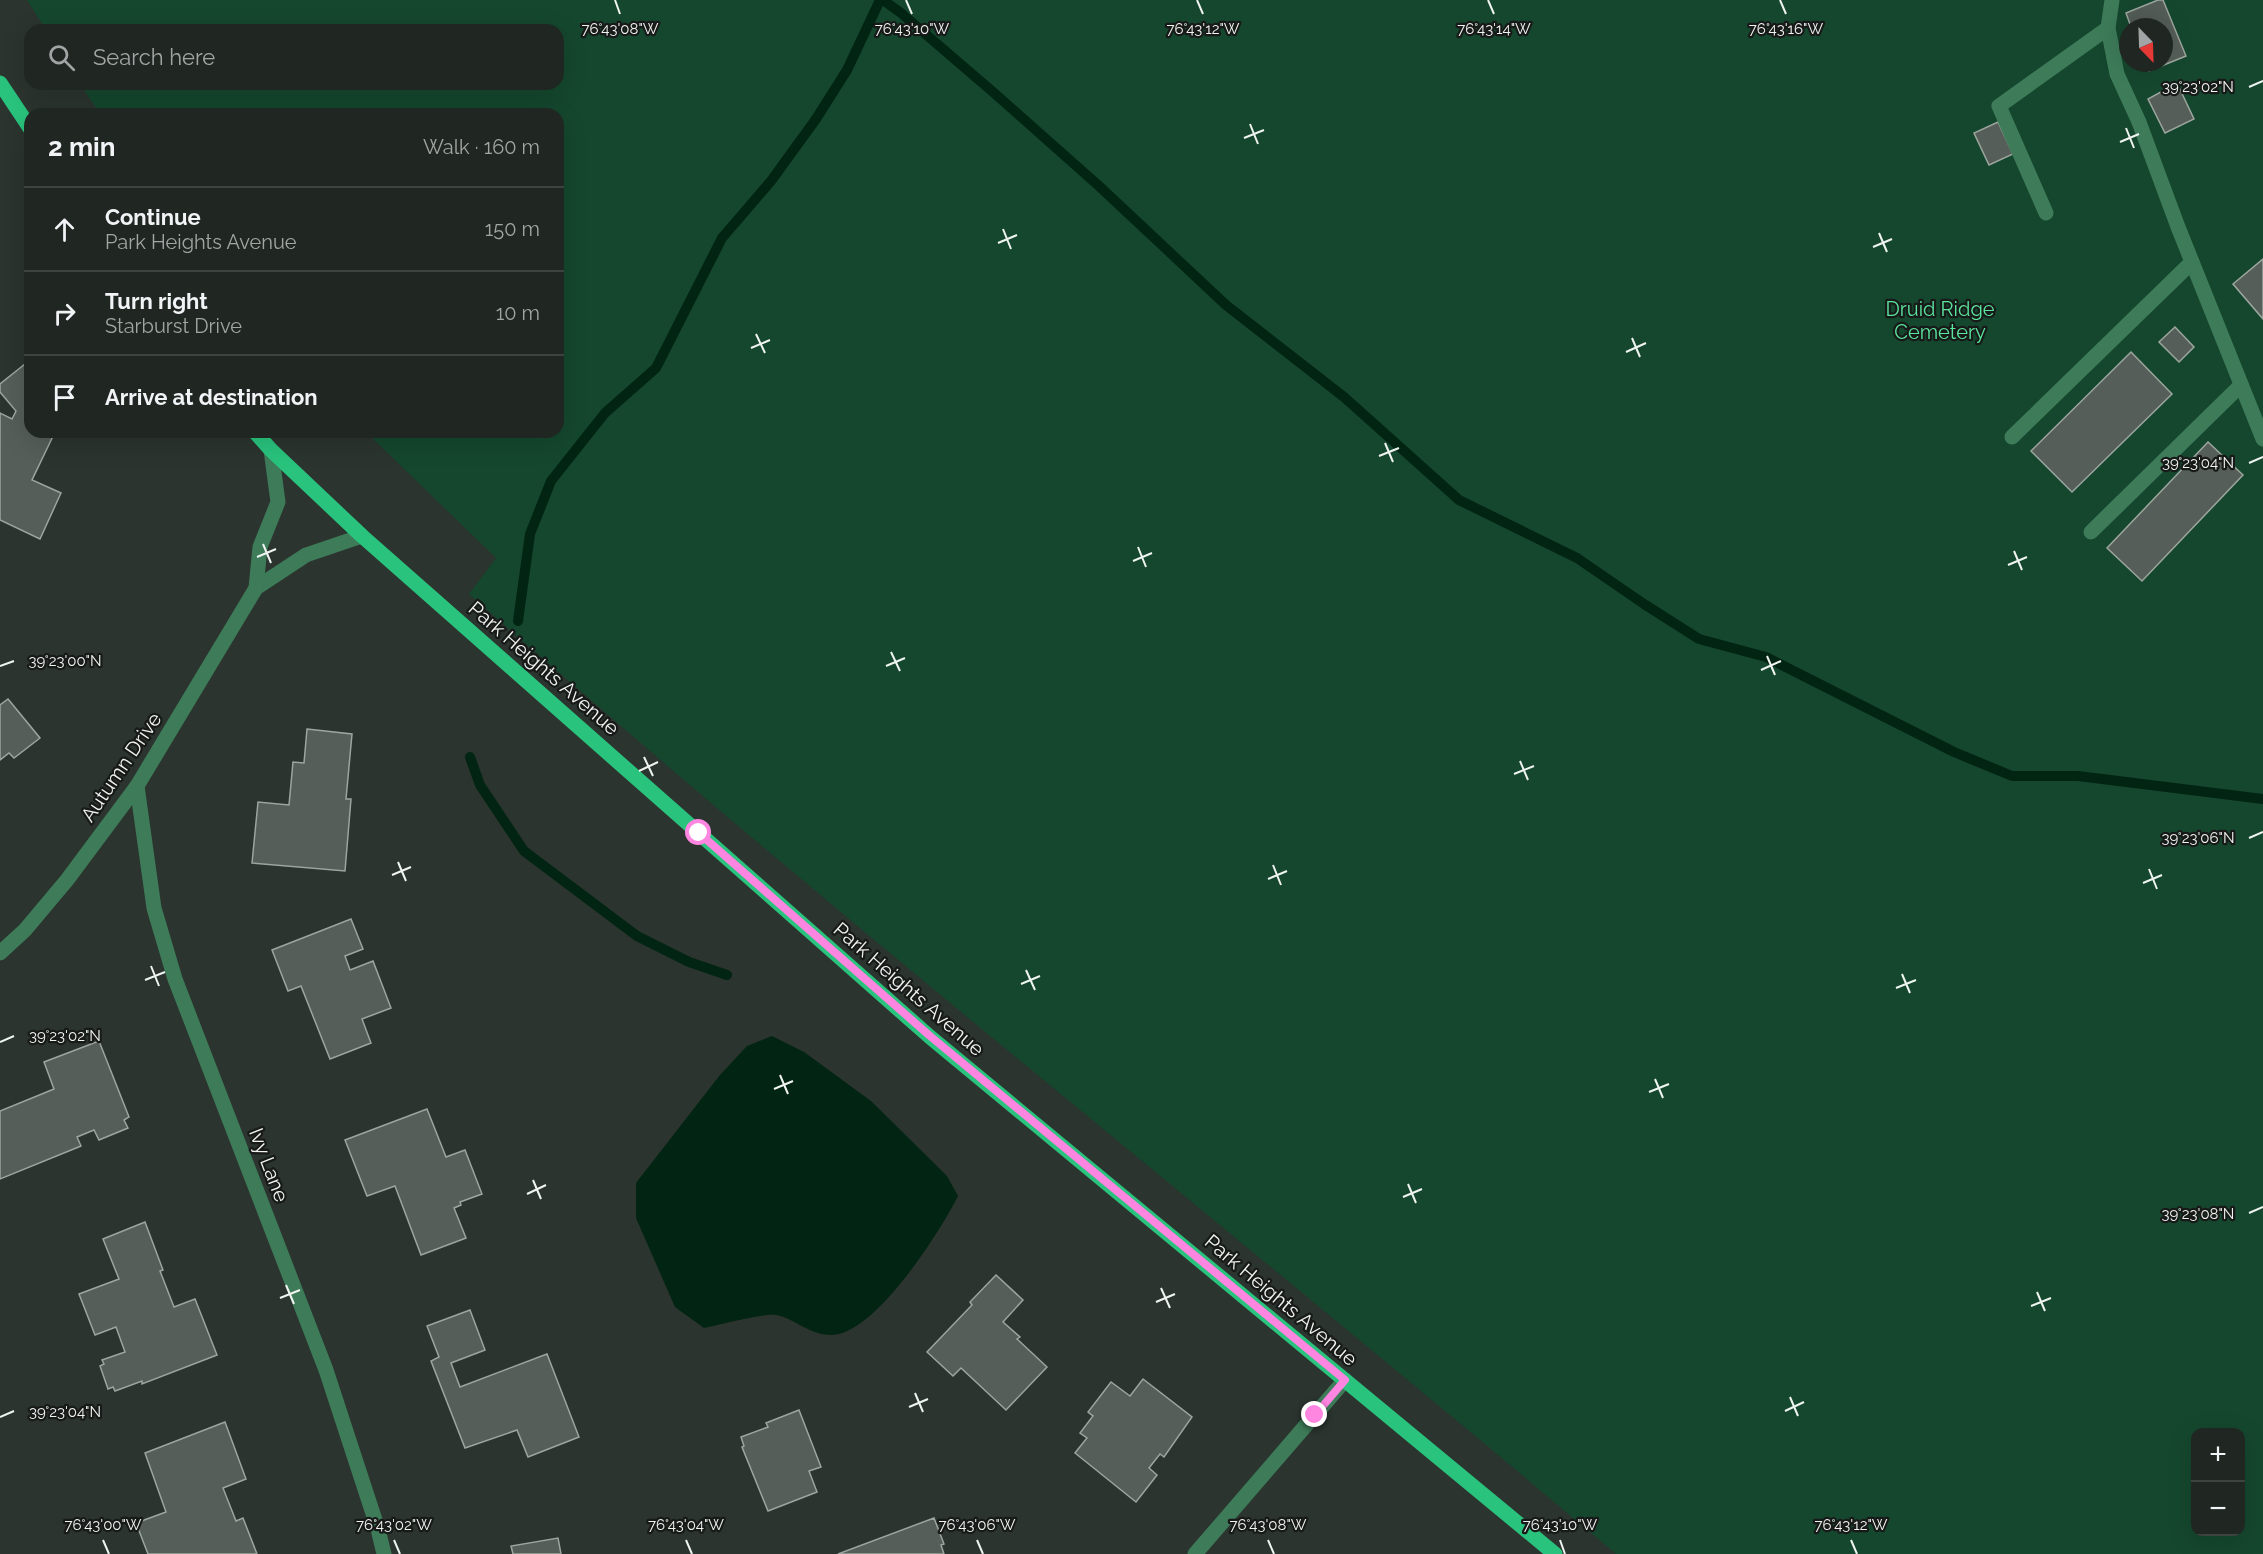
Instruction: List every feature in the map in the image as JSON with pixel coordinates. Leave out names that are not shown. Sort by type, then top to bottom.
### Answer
[{"type":"main road","points":[[0,83],[24,119]]},
{"type":"main road","name":"Park Heights Avenue","points":[[260,438],[362,536],[930,1036],[1556,1554]]},
{"type":"street","points":[[2112,0],[2108,28],[2117,74],[2139,122],[2263,439]]},
{"type":"street","points":[[2046,213],[1999,106],[2108,28]]},
{"type":"street","points":[[2012,437],[2192,262]]},
{"type":"street","points":[[2091,532],[2241,385]]},
{"type":"street","name":"Autumn Drive","points":[[0,953],[25,930],[67,880],[137,786],[256,588],[260,547],[278,502],[271,450]]},
{"type":"street","name":"Autumn Drive","points":[[256,588],[306,555],[362,536]]},
{"type":"street","name":"Ivy Lane","points":[[137,786],[154,908],[175,979],[326,1370],[365,1487],[384,1554]]},
{"type":"street","points":[[1196,1554],[1345,1380]]},
{"type":"green space","name":"Druid Ridge Cemetery","points":[[27,0],[2263,0],[2263,1554],[1616,1554],[752,838],[469,594],[496,558],[372,438],[564,438],[564,108],[96,108],[84,90],[564,90],[564,24],[42,24]]},
{"type":"shaded area","points":[[772,1036],[804,1052],[871,1101],[947,1176],[958,1196],[922,1256],[886,1300],[867,1318],[849,1330],[832,1335],[816,1332],[776,1315],[752,1317],[704,1328],[675,1307],[636,1218],[636,1183],[720,1075],[747,1046]]},
{"type":"building","points":[[2163,0],[2170,18],[2128,18],[2126,13]]},
{"type":"building","points":[[2173,24],[2186,56],[2173,61]]},
{"type":"building","points":[[2177,83],[2194,119],[2165,133],[2148,99]]},
{"type":"building","points":[[1998,122],[2013,154],[1989,165],[1974,133]]},
{"type":"building","points":[[2263,259],[2263,319],[2233,284]]},
{"type":"building","points":[[2175,327],[2194,347],[2179,362],[2159,342]]},
{"type":"building","points":[[2131,352],[2172,394],[2072,492],[2031,451]]},
{"type":"building","points":[[24,365],[24,438],[52,438],[32,480],[61,493],[40,539],[0,520],[0,413],[12,419],[16,411],[0,392],[0,384]]},
{"type":"building","points":[[2208,442],[2243,475],[2142,581],[2107,548]]},
{"type":"building","points":[[8,699],[40,738],[14,758],[9,753],[0,760],[0,705]]},
{"type":"building","points":[[307,729],[352,734],[346,799],[351,799],[345,871],[252,863],[258,802],[289,805],[293,762],[304,763]]},
{"type":"building","points":[[351,919],[363,949],[345,956],[350,970],[373,961],[391,1008],[362,1019],[371,1043],[330,1059],[301,986],[288,991],[272,950]]},
{"type":"building","points":[[99,1041],[129,1117],[124,1120],[128,1128],[99,1140],[94,1130],[77,1137],[81,1146],[0,1179],[0,1111],[54,1089],[44,1062]]},
{"type":"building","points":[[427,1109],[446,1157],[465,1150],[482,1194],[460,1202],[461,1205],[454,1208],[466,1238],[421,1255],[395,1186],[367,1196],[345,1140]]},
{"type":"building","points":[[145,1222],[174,1307],[195,1299],[217,1355],[142,1384],[142,1381],[115,1391],[113,1387],[108,1389],[100,1366],[104,1364],[102,1360],[125,1352],[116,1327],[95,1335],[79,1294],[119,1279],[103,1239]]},
{"type":"building","points":[[996,1275],[1023,1300],[1003,1322],[1020,1337],[1017,1339],[1047,1367],[1006,1410],[961,1368],[953,1376],[927,1352],[972,1305],[970,1302]]},
{"type":"building","points":[[470,1310],[485,1350],[451,1363],[460,1387],[547,1354],[579,1437],[528,1457],[517,1430],[465,1448],[431,1361],[439,1357],[427,1326]]},
{"type":"building","points":[[1143,1379],[1192,1417],[1164,1457],[1160,1454],[1149,1468],[1157,1475],[1136,1502],[1075,1453],[1087,1438],[1080,1433],[1093,1416],[1088,1412],[1111,1382],[1130,1396]]},
{"type":"building","points":[[799,1410],[821,1467],[809,1471],[817,1492],[768,1511],[742,1447],[744,1446],[741,1437],[768,1427],[766,1423]]},
{"type":"building","points":[[225,1422],[246,1479],[223,1488],[236,1521],[243,1518],[257,1554],[148,1554],[136,1523],[166,1512],[145,1453]]},
{"type":"building","points":[[934,1518],[944,1544],[941,1545],[944,1554],[838,1554]]},
{"type":"building","points":[[558,1538],[561,1554],[513,1554],[511,1546]]},
{"type":"waterway","points":[[518,621],[530,534],[551,481],[605,413],[656,368],[722,238],[771,181],[816,119],[847,70],[880,0]]},
{"type":"waterway","points":[[883,0],[993,92],[1099,186],[1226,305],[1344,397],[1459,500],[1577,558],[1699,639],[1766,657],[1954,752],[2012,776],[2078,776],[2263,799]]},
{"type":"waterway","points":[[470,757],[480,785],[524,851],[637,936],[689,962],[727,975]]},
{"type":"route","points":[[699,833],[930,1036],[1345,1380],[1315,1415]]}]
